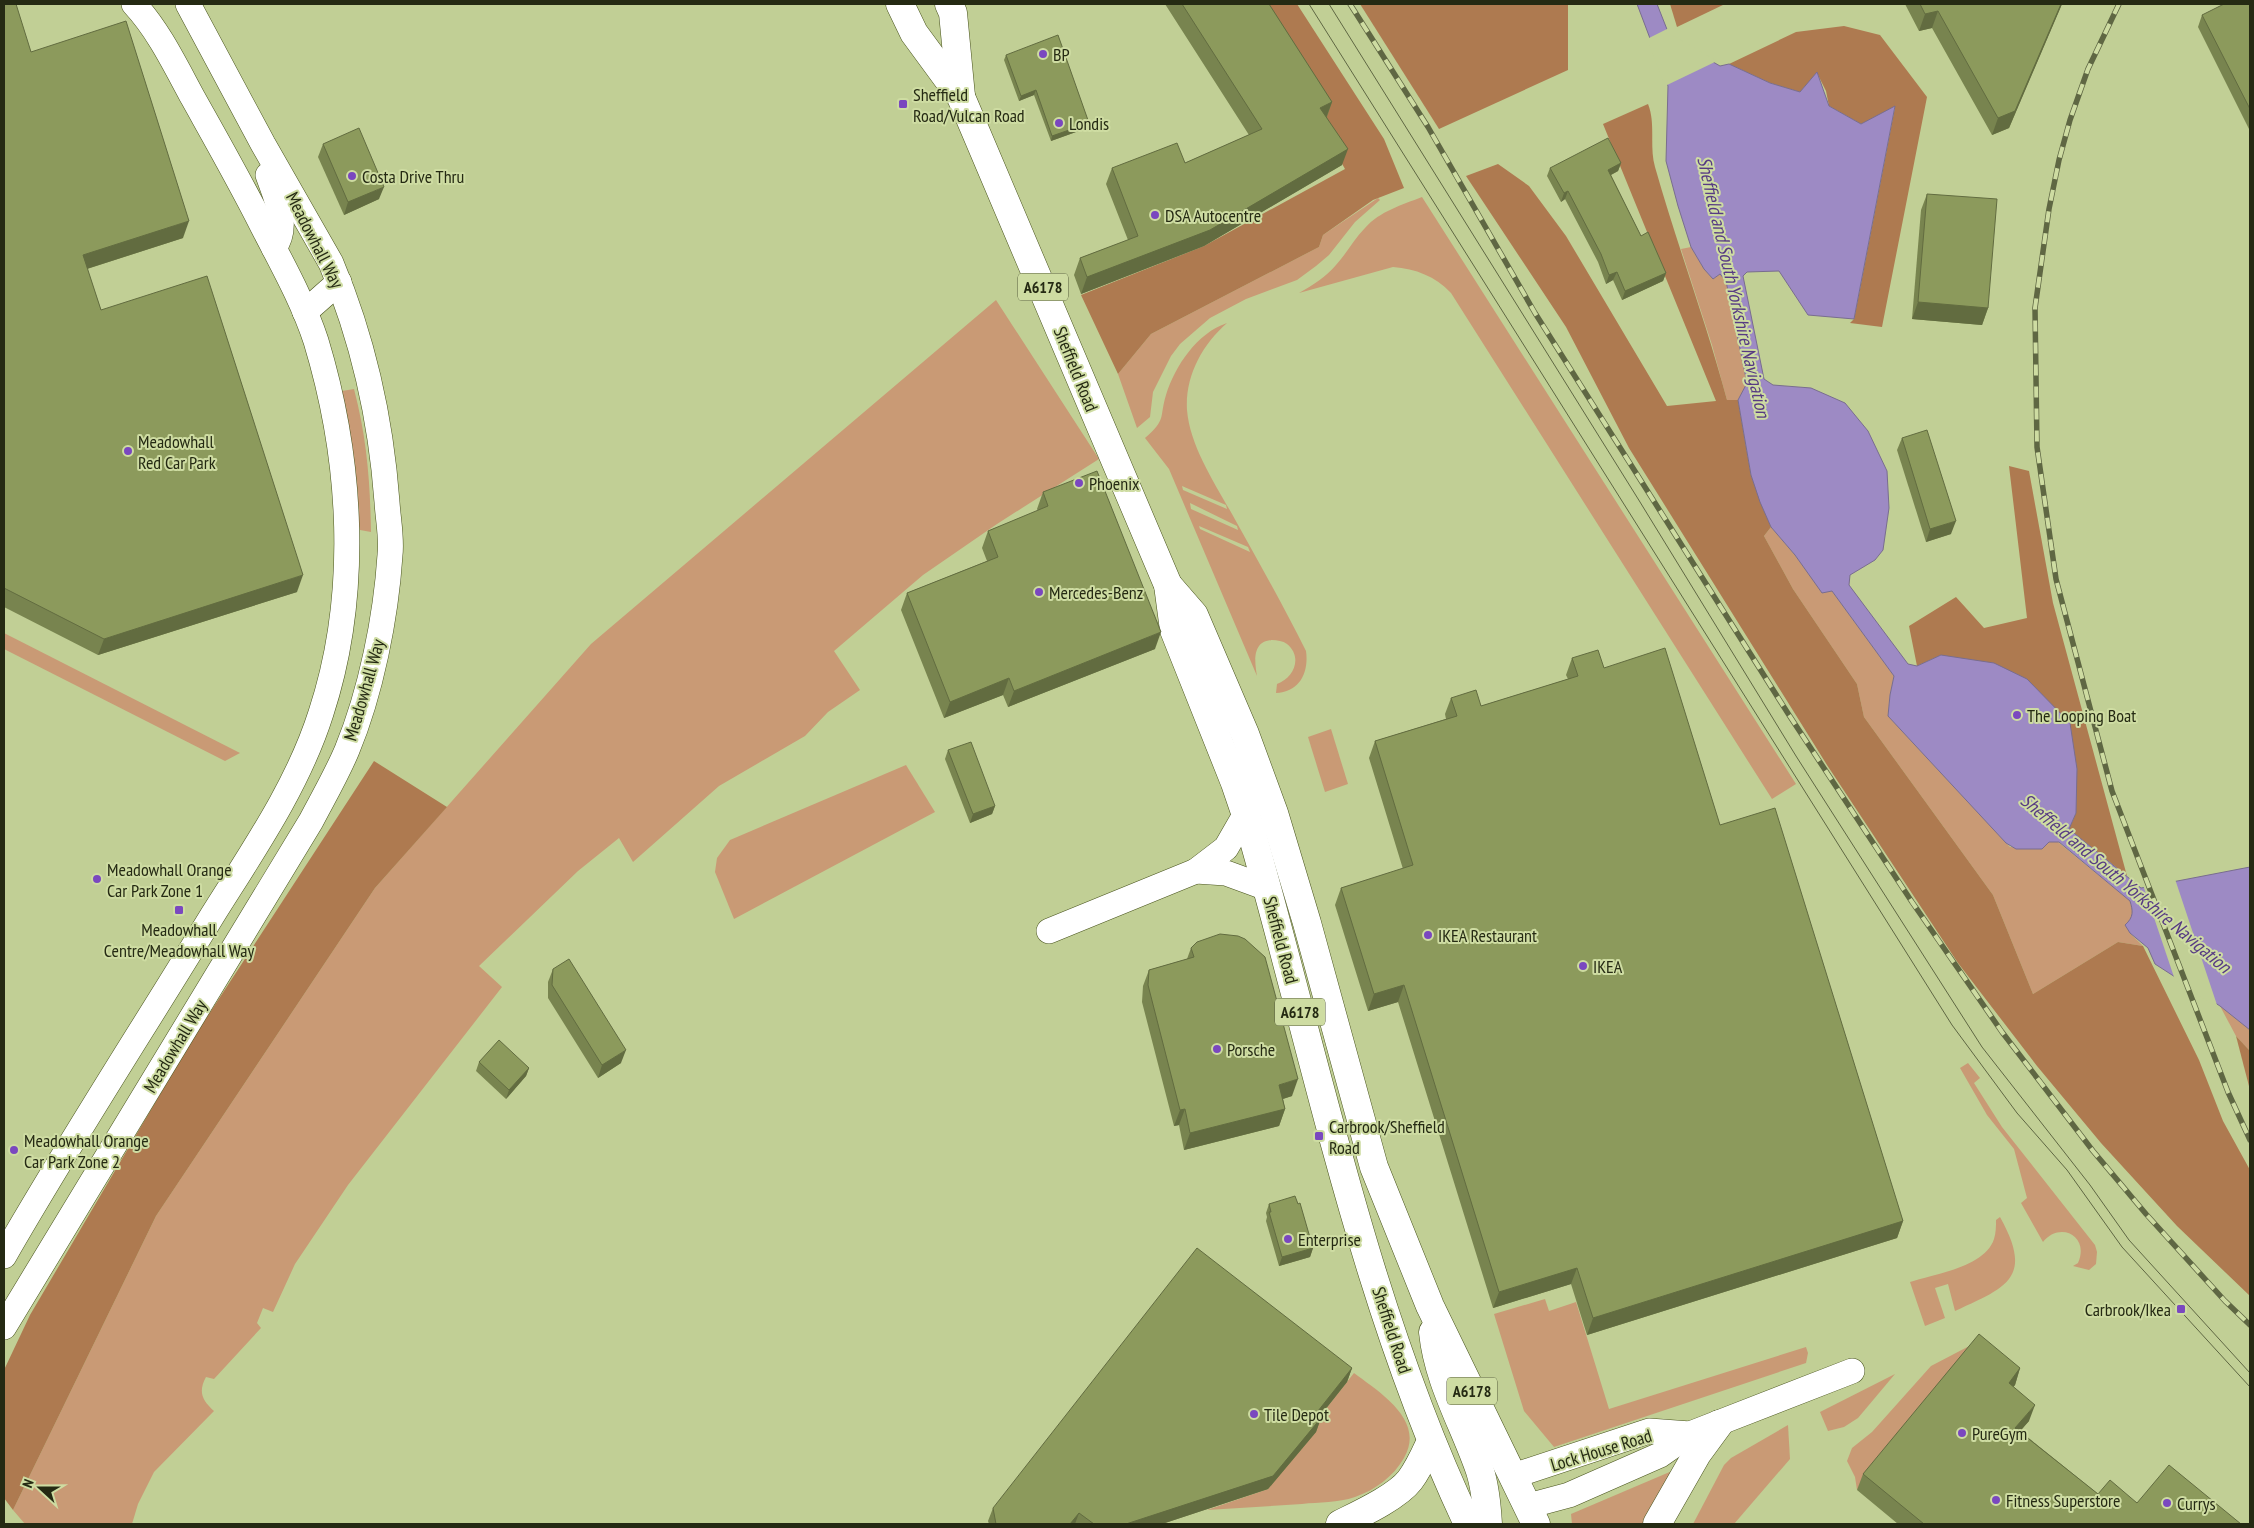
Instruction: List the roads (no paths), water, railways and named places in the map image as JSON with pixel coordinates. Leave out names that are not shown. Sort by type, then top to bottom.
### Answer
[{"type":"main road","name":"A6178","points":[[900,4],[914,33],[961,97]]},
{"type":"main road","name":"A6178","points":[[949,4],[952,13],[961,97]]},
{"type":"main road","name":"Sheffield Road","points":[[961,97],[1168,585],[1174,630],[1236,783],[1246,815],[1333,1133],[1388,1322],[1430,1441],[1468,1524]]},
{"type":"main road","name":"Sheffield Road","points":[[1168,585],[1194,615],[1245,734],[1274,813],[1307,923],[1374,1167],[1430,1306],[1513,1476],[1508,1515]]},
{"type":"main road","name":"Sheffield Road","points":[[1430,1306],[1435,1357],[1454,1409],[1481,1472],[1508,1515]]},
{"type":"main road","points":[[1657,1524],[1697,1454],[1719,1424]]},
{"type":"main road","points":[[1340,1524],[1367,1511],[1409,1481],[1421,1462],[1430,1441]]},
{"type":"main road","points":[[1454,1493],[1508,1515]]},
{"type":"street","name":"Meadowhall Way","points":[[4,1256],[250,854],[293,779],[311,742],[334,668],[346,575],[346,513],[342,463],[316,342],[305,312],[243,186],[157,33],[134,4]]},
{"type":"street","name":"Meadowhall Way","points":[[4,1326],[312,821],[347,750],[370,678],[380,636],[391,553],[385,475],[375,406],[349,314],[331,263],[262,144],[188,4]]},
{"type":"street","points":[[262,144],[267,173],[281,216],[281,233],[274,248]]},
{"type":"street","points":[[305,312],[339,282]]},
{"type":"street","points":[[305,312],[349,314]]},
{"type":"street","points":[[293,779],[304,796],[312,821]]},
{"type":"street","points":[[1049,931],[1196,871],[1226,848],[1246,815]]},
{"type":"street","points":[[1196,871],[1226,873],[1267,888]]},
{"type":"street","points":[[125,1056],[147,1092]]},
{"type":"street","points":[[108,1085],[147,1092]]},
{"type":"street","name":"Lock House Road","points":[[1508,1515],[1569,1495],[1660,1455],[1690,1434],[1852,1370]]},
{"type":"street","name":"Lock House Road","points":[[1513,1476],[1649,1431],[1690,1434]]},
{"type":"water","name":"Sheffield and South Yorkshire Navigation","points":[[1637,4],[1657,4],[1670,37],[1720,66],[1729,64],[1770,83],[1800,92],[1817,72],[1829,106],[1861,124],[1895,106],[1854,319],[1808,315],[1779,271],[1747,272],[1743,276],[1764,379],[1773,385],[1811,388],[1845,403],[1868,431],[1887,471],[1889,508],[1883,550],[1875,560],[1850,575],[1849,585],[1908,664],[1917,666],[1941,655],[1994,663],[2027,679],[2070,723],[2077,769],[2076,813],[2069,829],[2141,888],[2250,867],[2250,1030],[2220,1006],[2155,964],[2148,948],[2130,933],[2125,925],[2132,914],[2130,901],[2059,842],[2049,842],[2042,849],[2016,849],[2006,843],[1888,716],[1894,676],[1832,591],[1822,593],[1795,555],[1771,527],[1751,475],[1738,400],[1747,383],[1726,281],[1720,274],[1713,279],[1704,269],[1691,247],[1666,161],[1668,86]]},
{"type":"tram line","points":[[1309,4],[1952,1025],[2017,1113],[2067,1170],[2122,1247],[2250,1387]]},
{"type":"tram line","points":[[1329,4],[1796,756],[1982,1047],[2090,1185],[2129,1240],[2250,1373]]},
{"type":"railway","points":[[1350,4],[1428,127],[1535,313],[1789,715],[1912,902],[2002,1032],[2093,1151],[2146,1214],[2225,1301],[2250,1325]]},
{"type":"railway","points":[[2119,4],[2088,69],[2070,120],[2059,160],[2049,209],[2035,308],[2037,447],[2056,579],[2112,791],[2228,1092],[2250,1140]]},
{"type":"place","name":"BP","points":[[1043,54]]},
{"type":"place","name":"Sheffield Road/Vulcan Road","points":[[903,104]]},
{"type":"place","name":"Londis","points":[[1059,123]]},
{"type":"place","name":"Costa Drive Thru","points":[[352,176]]},
{"type":"place","name":"DSA Autocentre","points":[[1155,215]]},
{"type":"place","name":"Meadowhall Red Car Park","points":[[128,451]]},
{"type":"place","name":"Phoenix","points":[[1079,483]]},
{"type":"place","name":"Mercedes-Benz","points":[[1039,592]]},
{"type":"place","name":"The Looping Boat","points":[[2017,715]]},
{"type":"place","name":"Meadowhall Orange Car Park Zone 1","points":[[97,879]]},
{"type":"place","name":"Meadowhall Centre/Meadowhall Way","points":[[179,910]]},
{"type":"place","name":"IKEA Restaurant","points":[[1428,935]]},
{"type":"place","name":"IKEA","points":[[1583,966]]},
{"type":"place","name":"Porsche","points":[[1217,1049]]},
{"type":"place","name":"Carbrook/Sheffield Road","points":[[1319,1136]]},
{"type":"place","name":"Meadowhall Orange Car Park Zone 2","points":[[14,1150]]},
{"type":"place","name":"Enterprise","points":[[1288,1239]]},
{"type":"place","name":"Carbrook/Ikea","points":[[2181,1309]]},
{"type":"place","name":"Tile Depot","points":[[1254,1414]]},
{"type":"place","name":"PureGym","points":[[1962,1433]]},
{"type":"place","name":"Fitness Superstore","points":[[1996,1500]]},
{"type":"place","name":"Currys","points":[[2167,1503]]}]
